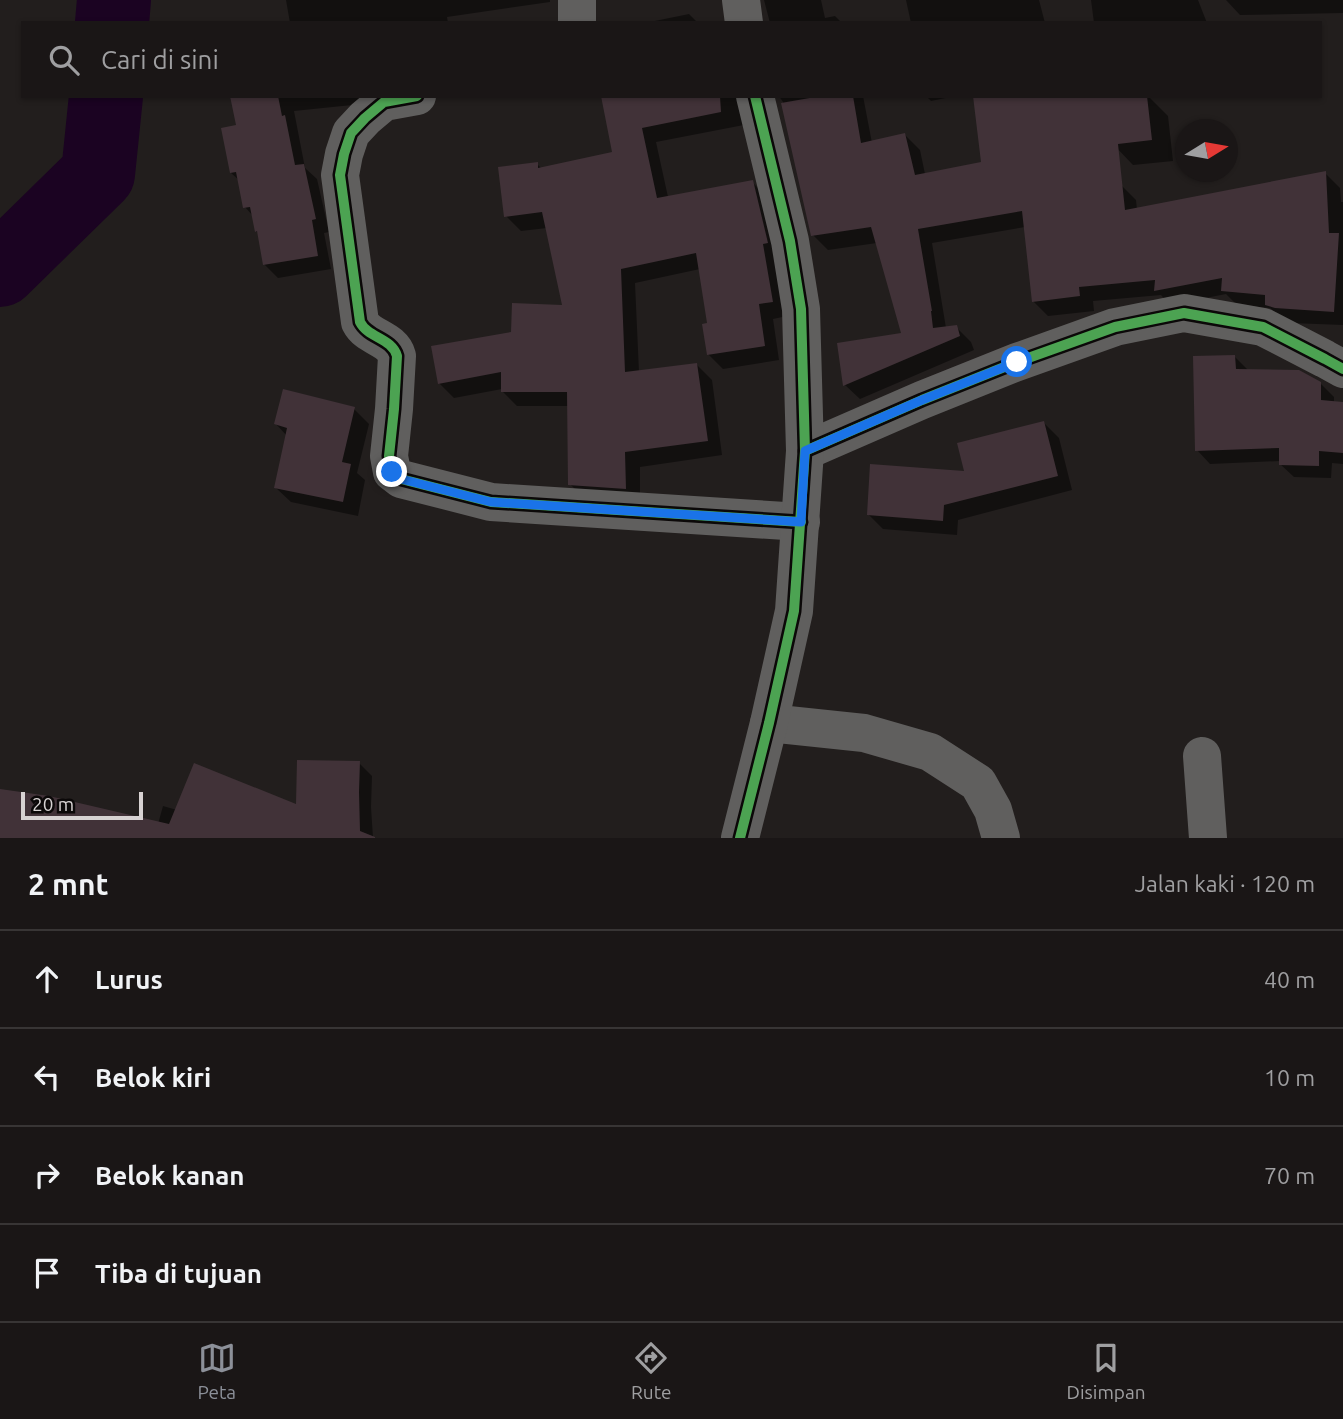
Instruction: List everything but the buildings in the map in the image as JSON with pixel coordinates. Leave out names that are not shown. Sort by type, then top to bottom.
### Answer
[{"type":"street","points":[[577,0],[578,21]]},
{"type":"street","points":[[741,0],[744,21]]},
{"type":"street","points":[[406,98],[384,102],[351,133],[340,175],[360,322],[364,329],[390,345],[397,356],[389,456],[392,472],[401,479],[491,502],[801,522]]},
{"type":"street","points":[[740,838],[794,611],[805,451],[801,309],[790,241],[755,98]]},
{"type":"street","points":[[805,451],[1017,362],[1115,327],[1184,313],[1263,327],[1343,369]]},
{"type":"street","points":[[769,723],[864,733],[930,752],[978,782],[993,810],[1001,838]]},
{"type":"street","points":[[1202,756],[1208,838]]},
{"type":"waterway","points":[[112,21],[114,0]]},
{"type":"waterway","points":[[0,270],[98,174],[106,98]]},
{"type":"cycle path","points":[[406,98],[384,102],[351,133],[340,175],[360,322],[368,332],[390,345],[397,356],[389,456],[392,472],[401,479],[491,502],[801,522]]},
{"type":"cycle path","points":[[740,838],[794,611],[805,451],[801,309],[790,241],[755,98]]},
{"type":"cycle path","points":[[805,451],[1017,362],[1115,327],[1184,313],[1263,327],[1343,369]]},
{"type":"route","points":[[392,472],[401,479],[491,502],[801,522],[805,451],[1017,362]]}]
